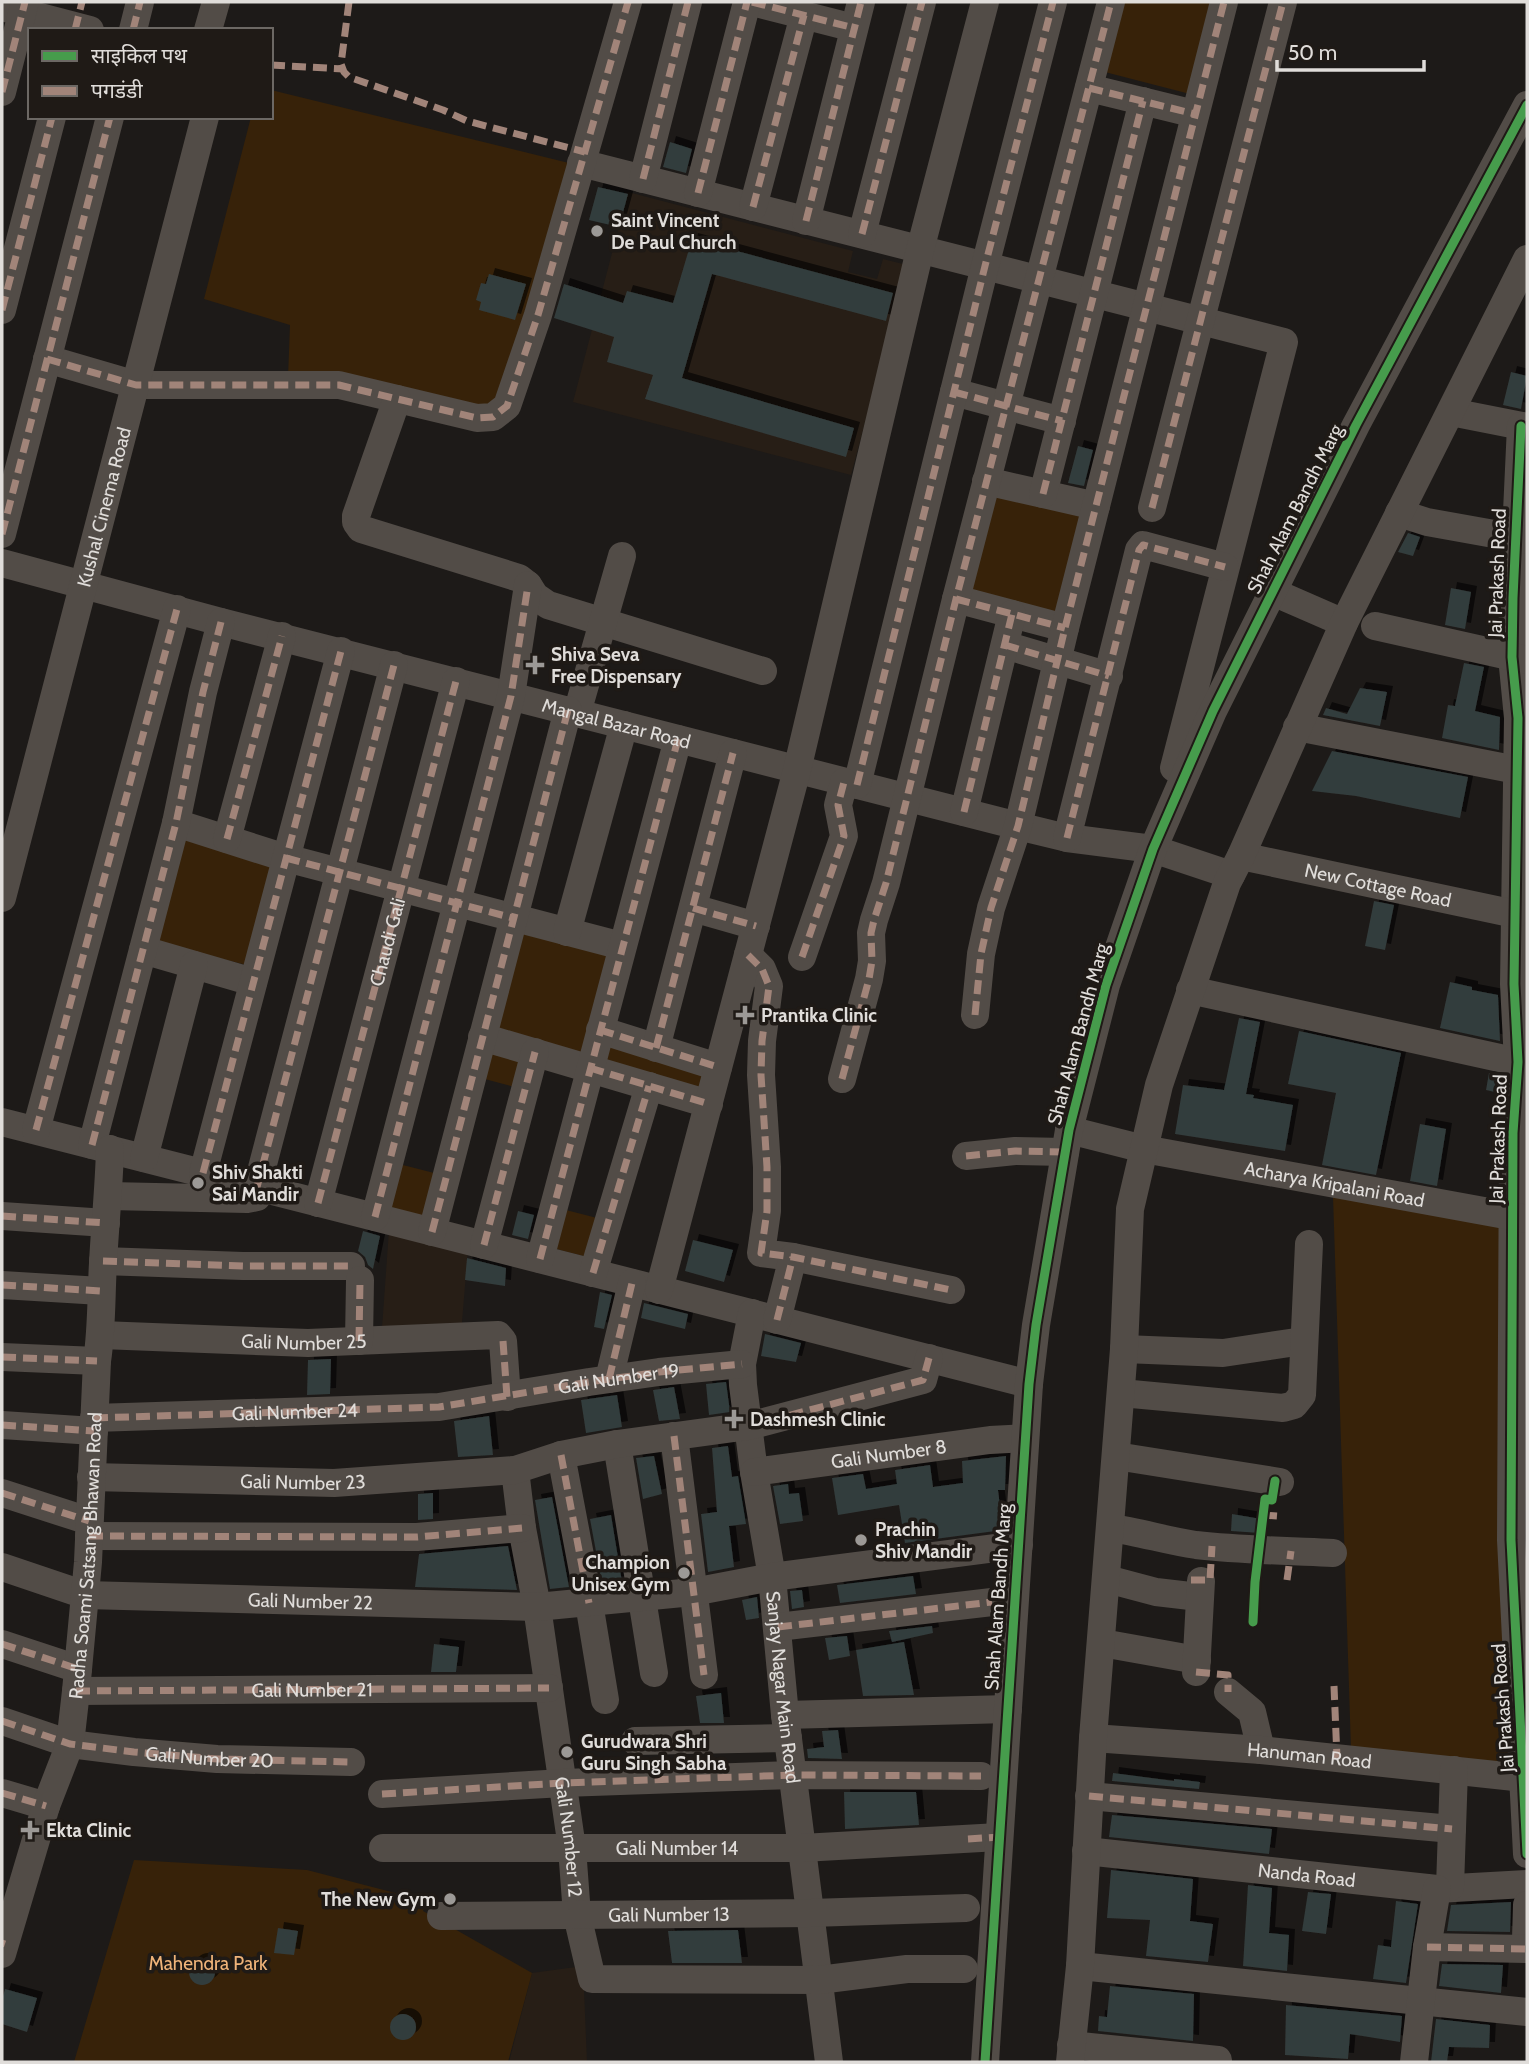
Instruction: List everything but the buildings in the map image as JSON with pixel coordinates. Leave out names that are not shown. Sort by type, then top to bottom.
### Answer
[{"type":"street","points":[[134,28],[140,2]]},
{"type":"street","points":[[209,28],[216,2]]},
{"type":"street","points":[[229,28],[236,2]]},
{"type":"street","points":[[47,359],[127,382],[339,385],[477,418],[493,418],[507,406],[538,315],[628,2]]},
{"type":"street","points":[[643,179],[688,2]]},
{"type":"street","points":[[698,192],[750,2],[804,15],[858,15],[806,221]]},
{"type":"street","points":[[862,234],[922,2]]},
{"type":"street","points":[[659,1290],[797,770],[920,250],[985,2]]},
{"type":"street","points":[[802,957],[844,836],[838,806],[850,784],[954,392],[1053,2]]},
{"type":"street","points":[[842,1079],[869,979],[874,920],[886,883],[986,481],[1111,2]]},
{"type":"street","points":[[975,1015],[986,931],[1018,826],[1065,628],[1224,2]]},
{"type":"street","points":[[1152,508],[1283,2]]},
{"type":"street","points":[[2,92],[16,7],[81,22]]},
{"type":"street","points":[[753,206],[804,15]]},
{"type":"street","points":[[1089,88],[1195,114]]},
{"type":"street","points":[[1043,494],[1143,101]]},
{"type":"street","name":"Shah Alam Bandh Marg","points":[[985,2062],[1028,1384],[1067,1141],[1106,985],[1153,849],[1218,701],[1356,425],[1527,105]]},
{"type":"street","points":[[2,310],[13,219],[51,119]]},
{"type":"street","points":[[2,534],[109,119]]},
{"type":"street","name":"Kushal Cinema Road","points":[[2,898],[76,582],[127,382],[185,119]]},
{"type":"street","name":"Kushal Cinema Road","points":[[127,382],[204,119]]},
{"type":"street","points":[[581,163],[1284,342],[1153,849]]},
{"type":"street","points":[[1218,2060],[1071,2054],[1080,1966],[1093,1738],[1121,1394],[1130,1209],[1159,1085],[1227,883],[1344,623],[1451,412],[1485,360],[1527,259]]},
{"type":"street","points":[[954,392],[1062,421]]},
{"type":"street","points":[[397,399],[356,516],[356,522],[361,529],[519,578],[528,584],[535,596],[548,605],[763,671]]},
{"type":"street","points":[[1451,412],[1524,427]]},
{"type":"street","name":"Jai Prakash Road","points":[[1524,427],[1518,718],[1522,771],[1522,840],[1515,914],[1521,952],[1514,984],[1520,1134],[1520,1463],[1512,1572],[1521,1633],[1527,1854]]},
{"type":"street","points":[[986,481],[1096,506]]},
{"type":"street","points":[[1399,513],[1427,522],[1522,539]]},
{"type":"street","points":[[1067,838],[1139,550],[1143,545],[1225,567]]},
{"type":"street","points":[[432,1232],[513,918],[573,711],[622,556]]},
{"type":"street","name":"Mangal Bazar Road","points":[[2,563],[221,622],[1067,838],[1153,849],[1236,865]]},
{"type":"street","name":"Kushal Cinema Road","points":[[2,823],[76,582]]},
{"type":"street","points":[[375,1217],[511,696],[528,584]]},
{"type":"street","points":[[1273,592],[1344,623]]},
{"type":"street","points":[[956,599],[1065,628]]},
{"type":"street","points":[[36,1130],[177,609]]},
{"type":"street","points":[[964,812],[1012,614]]},
{"type":"street","name":"Radha Soami Satsang Bhawan Road","points":[[3,1947],[14,1870],[46,1806],[69,1744],[77,1680],[85,1595],[101,1291],[108,1209],[101,1147],[143,950],[176,824],[202,692],[221,622]]},
{"type":"street","points":[[1375,626],[1520,659]]},
{"type":"street","points":[[227,839],[282,636]]},
{"type":"street","points":[[1005,645],[1109,676]]},
{"type":"street","points":[[203,1173],[341,651]]},
{"type":"street","points":[[269,1190],[339,872],[394,665]]},
{"type":"street","points":[[1196,680],[1218,701]]},
{"type":"street","name":"Chaudi Gali","points":[[318,1203],[456,681]]},
{"type":"street","points":[[567,932],[624,725]]},
{"type":"street","points":[[1297,727],[1522,771]]},
{"type":"street","points":[[540,1259],[678,739]]},
{"type":"street","points":[[656,1048],[733,753]]},
{"type":"street","points":[[176,824],[286,858],[622,947]]},
{"type":"street","name":"New Cottage Road","points":[[1236,865],[1515,914]]},
{"type":"street","points":[[692,908],[756,926]]},
{"type":"street","points":[[143,950],[253,982]]},
{"type":"street","points":[[748,955],[762,969],[769,986],[762,1041],[767,1211],[761,1253],[793,1257],[951,1290]]},
{"type":"street","points":[[144,1158],[194,965]]},
{"type":"street","points":[[1190,990],[1518,1062]]},
{"type":"street","points":[[600,1030],[718,1067]]},
{"type":"street","points":[[482,1037],[709,1104]]},
{"type":"street","points":[[484,1245],[535,1052]]},
{"type":"street","points":[[593,1273],[649,1086]]},
{"type":"street","points":[[2,1122],[1028,1384]]},
{"type":"street","name":"Acharya Kripalani Road","points":[[966,1156],[1015,1151],[1067,1141],[1144,1149],[1520,1218]]},
{"type":"street","points":[[2,1216],[247,1199],[269,1190]]},
{"type":"street","points":[[1121,1394],[1283,1408],[1294,1405],[1302,1395],[1309,1244]]},
{"type":"street","name":"Sanjay Nagar Main Road","points":[[793,1257],[742,1364],[754,1472],[772,1577],[787,1727],[829,2062]]},
{"type":"street","points":[[103,1262],[243,1266],[355,1273],[359,1341]]},
{"type":"street","points":[[609,1379],[632,1283]]},
{"type":"street","points":[[2,1285],[101,1291]]},
{"type":"street","name":"Gali Number 25","points":[[2,1357],[99,1348],[498,1335],[503,1341],[501,1398]]},
{"type":"street","points":[[1124,1349],[1223,1353],[1303,1341]]},
{"type":"street","name":"Gali Number 23","points":[[91,1478],[334,1483],[515,1471],[561,1455],[617,1444],[749,1426],[923,1380],[929,1358]]},
{"type":"street","name":"Gali Number 19","points":[[501,1398],[609,1379],[742,1364]]},
{"type":"street","name":"Gali Number 24","points":[[2,1424],[94,1424],[439,1407],[501,1398]]},
{"type":"street","points":[[674,1436],[704,1675]]},
{"type":"street","name":"Gali Number 8","points":[[754,1472],[990,1440],[1025,1438]]},
{"type":"street","points":[[617,1444],[654,1673]]},
{"type":"street","points":[[561,1455],[605,1700]]},
{"type":"street","points":[[1116,1456],[1280,1482]]},
{"type":"street","name":"Gali Number 12","points":[[515,1471],[563,1783],[578,1915],[592,1979],[819,1980]]},
{"type":"street","points":[[2,1493],[89,1529],[417,1537],[522,1528]]},
{"type":"street","points":[[1110,1528],[1166,1541],[1199,1545],[1333,1553]]},
{"type":"street","name":"Gali Number 22","points":[[2,1567],[85,1595],[537,1606],[694,1592],[772,1577],[1019,1545]]},
{"type":"street","points":[[1102,1643],[1196,1666],[1200,1589],[1156,1592],[1107,1579]]},
{"type":"street","points":[[778,1627],[992,1602]]},
{"type":"street","name":"Gali Number 21","points":[[2,1644],[77,1680],[549,1688]]},
{"type":"street","points":[[1228,1692],[1252,1712],[1261,1750]]},
{"type":"street","points":[[635,1741],[1008,1709]]},
{"type":"street","name":"Gali Number 20","points":[[2,1721],[69,1744],[217,1759],[351,1762]]},
{"type":"street","name":"Hanuman Road","points":[[1093,1738],[1261,1750],[1454,1770],[1526,1786]]},
{"type":"street","points":[[1414,2062],[1427,1947],[1444,1888],[1452,1829],[1454,1770]]},
{"type":"street","points":[[382,1794],[563,1783],[793,1775],[981,1776]]},
{"type":"street","points":[[2,1793],[46,1806]]},
{"type":"street","points":[[1089,1796],[1452,1829]]},
{"type":"street","name":"Gali Number 14","points":[[383,1848],[802,1848],[999,1837]]},
{"type":"street","name":"Nanda Road","points":[[1086,1851],[1444,1888],[1527,1884]]},
{"type":"street","points":[[1427,1947],[1527,1944],[1527,1905]]},
{"type":"street","name":"Gali Number 13","points":[[441,1916],[811,1913],[966,1908]]},
{"type":"street","points":[[1080,1966],[1527,2012]]},
{"type":"street","points":[[819,1980],[907,1969],[964,1969]]},
{"type":"shaded area","points":[[628,192],[853,251],[848,272],[877,279],[883,259],[907,265],[851,475],[573,402]]},
{"type":"shaded area","points":[[389,1230],[468,1250],[461,1334],[382,1328]]},
{"type":"shaded area","points":[[583,1966],[587,2062],[509,2062],[532,1973]]},
{"type":"green space","points":[[1119,2],[1214,2],[1190,94],[1101,71]]},
{"type":"green space","points":[[273,90],[577,165],[492,417],[288,378],[290,325],[204,299],[250,119],[273,119]]},
{"type":"green space","points":[[997,488],[1087,510],[1060,613],[970,590]]},
{"type":"green space","points":[[184,840],[273,863],[247,965],[157,943]]},
{"type":"green space","points":[[520,931],[610,954],[583,1057],[494,1034]]},
{"type":"green space","points":[[605,1038],[704,1070],[698,1094],[598,1064]]},
{"type":"green space","points":[[490,1047],[527,1057],[518,1088],[481,1078]]},
{"type":"green space","points":[[395,1163],[442,1175],[429,1224],[382,1212]]},
{"type":"green space","points":[[1333,1196],[1502,1227],[1513,1763],[1351,1749]]},
{"type":"green space","points":[[562,1209],[601,1219],[591,1258],[552,1248]]},
{"type":"green space","name":"Mahendra Park","points":[[134,1860],[307,1870],[426,1901],[423,1911],[532,1973],[508,2062],[74,2062]]},
{"type":"marked path","points":[[2,92],[25,2]]},
{"type":"marked path","points":[[76,28],[82,2]]},
{"type":"marked path","points":[[134,28],[140,2]]},
{"type":"marked path","points":[[349,2],[341,64],[349,77],[467,121],[585,152]]},
{"type":"marked path","points":[[47,359],[136,385],[339,385],[477,418],[493,417],[507,406],[538,315],[628,2]]},
{"type":"marked path","points":[[643,179],[688,2]]},
{"type":"marked path","points":[[698,193],[747,2]]},
{"type":"marked path","points":[[752,2],[854,28]]},
{"type":"marked path","points":[[806,221],[861,2]]},
{"type":"marked path","points":[[862,234],[922,2]]},
{"type":"marked path","points":[[857,785],[1053,2]]},
{"type":"marked path","points":[[842,1079],[869,979],[874,920],[886,883],[956,599],[1111,2]]},
{"type":"marked path","points":[[975,1015],[981,954],[991,908],[1018,826],[1065,628],[1224,2]]},
{"type":"marked path","points":[[1152,508],[1283,2]]},
{"type":"marked path","points":[[753,207],[804,15]]},
{"type":"marked path","points":[[273,65],[343,69]]},
{"type":"marked path","points":[[1089,88],[1195,114]]},
{"type":"marked path","points":[[1043,494],[1143,101]]},
{"type":"marked path","points":[[2,310],[51,119]]},
{"type":"marked path","points":[[2,534],[109,119]]},
{"type":"marked path","points":[[954,392],[1062,421]]},
{"type":"marked path","points":[[1067,838],[1139,550],[1143,545],[1225,567]]},
{"type":"marked path","points":[[375,1217],[511,696],[528,585]]},
{"type":"marked path","points":[[956,599],[1065,628]]},
{"type":"marked path","points":[[36,1130],[177,609]]},
{"type":"marked path","points":[[964,812],[1012,614]]},
{"type":"marked path","points":[[92,1145],[176,823],[203,692],[221,622]]},
{"type":"marked path","points":[[227,839],[282,636]]},
{"type":"marked path","points":[[1005,645],[1109,676]]},
{"type":"marked path","points":[[203,1173],[341,651]]},
{"type":"marked path","points":[[257,1187],[394,665]]},
{"type":"marked path","points":[[318,1203],[456,681]]},
{"type":"marked path","points":[[432,1232],[568,710]]},
{"type":"marked path","points":[[540,1259],[678,739]]},
{"type":"marked path","points":[[656,1048],[733,753]]},
{"type":"marked path","points":[[802,957],[844,836],[838,805],[844,782]]},
{"type":"marked path","points":[[286,858],[513,918]]},
{"type":"marked path","points":[[693,908],[756,926]]},
{"type":"marked path","points":[[748,955],[762,969],[769,986],[762,1041],[767,1211],[761,1253],[793,1257],[951,1290]]},
{"type":"marked path","points":[[600,1030],[718,1067]]},
{"type":"marked path","points":[[484,1245],[535,1052]]},
{"type":"marked path","points":[[590,1068],[709,1104]]},
{"type":"marked path","points":[[593,1273],[649,1086]]},
{"type":"marked path","points":[[966,1156],[1015,1151],[1065,1152]]},
{"type":"marked path","points":[[2,1216],[106,1223]]},
{"type":"marked path","points":[[777,1320],[793,1257]]},
{"type":"marked path","points":[[103,1261],[243,1266],[351,1266]]},
{"type":"marked path","points":[[359,1341],[360,1280]]},
{"type":"marked path","points":[[609,1379],[632,1283]]},
{"type":"marked path","points":[[2,1285],[101,1291]]},
{"type":"marked path","points":[[503,1341],[507,1397]]},
{"type":"marked path","points":[[2,1357],[97,1361]]},
{"type":"marked path","points":[[749,1426],[923,1380],[929,1358]]},
{"type":"marked path","points":[[94,1418],[439,1407],[659,1372],[742,1364]]},
{"type":"marked path","points":[[2,1425],[94,1431]]},
{"type":"marked path","points":[[674,1436],[704,1675]]},
{"type":"marked path","points":[[561,1455],[589,1603]]},
{"type":"marked path","points":[[2,1493],[89,1521]]},
{"type":"marked path","points":[[1263,1515],[1277,1516]]},
{"type":"marked path","points":[[89,1536],[417,1537],[522,1528]]},
{"type":"marked path","points":[[1191,1580],[1210,1580],[1212,1546]]},
{"type":"marked path","points":[[1287,1580],[1291,1551]]},
{"type":"marked path","points":[[778,1627],[992,1602]]},
{"type":"marked path","points":[[2,1644],[78,1669]]},
{"type":"marked path","points":[[1196,1672],[1228,1675],[1228,1692]]},
{"type":"marked path","points":[[1334,1686],[1337,1758]]},
{"type":"marked path","points":[[76,1691],[549,1688]]},
{"type":"marked path","points":[[2,1721],[70,1744],[134,1752],[217,1759],[351,1762]]},
{"type":"marked path","points":[[382,1794],[563,1783],[793,1775],[981,1776]]},
{"type":"marked path","points":[[2,1793],[46,1806]]},
{"type":"marked path","points":[[1089,1796],[1452,1829]]},
{"type":"marked path","points":[[968,1839],[999,1837]]},
{"type":"marked path","points":[[1427,1947],[1527,1949]]},
{"type":"cycle path","points":[[985,2062],[1029,1384],[1036,1325],[1069,1130],[1106,985],[1153,849],[1213,711],[1356,425],[1527,105]]},
{"type":"cycle path","points":[[1521,426],[1512,657],[1518,718],[1514,984],[1518,1062],[1513,1133],[1511,1540],[1527,1854]]},
{"type":"cycle path","points":[[1253,1622],[1265,1499],[1272,1500],[1275,1481]]},
{"type":"place","name":"Saint Vincent De Paul Church","points":[[597,231]]},
{"type":"place","name":"Shiva Seva Free Dispensary","points":[[535,665]]},
{"type":"place","name":"Prantika Clinic","points":[[745,1015]]},
{"type":"place","name":"Shiv Shakti Sai Mandir","points":[[198,1183]]},
{"type":"place","name":"Dashmesh Clinic","points":[[734,1419]]},
{"type":"place","name":"Prachin Shiv Mandir","points":[[861,1540]]},
{"type":"place","name":"Champion Unisex Gym","points":[[684,1573]]},
{"type":"place","name":"Gurudwara Shri Guru Singh Sabha","points":[[567,1752]]},
{"type":"place","name":"Ekta Clinic","points":[[30,1830]]},
{"type":"place","name":"The New Gym","points":[[450,1899]]}]
